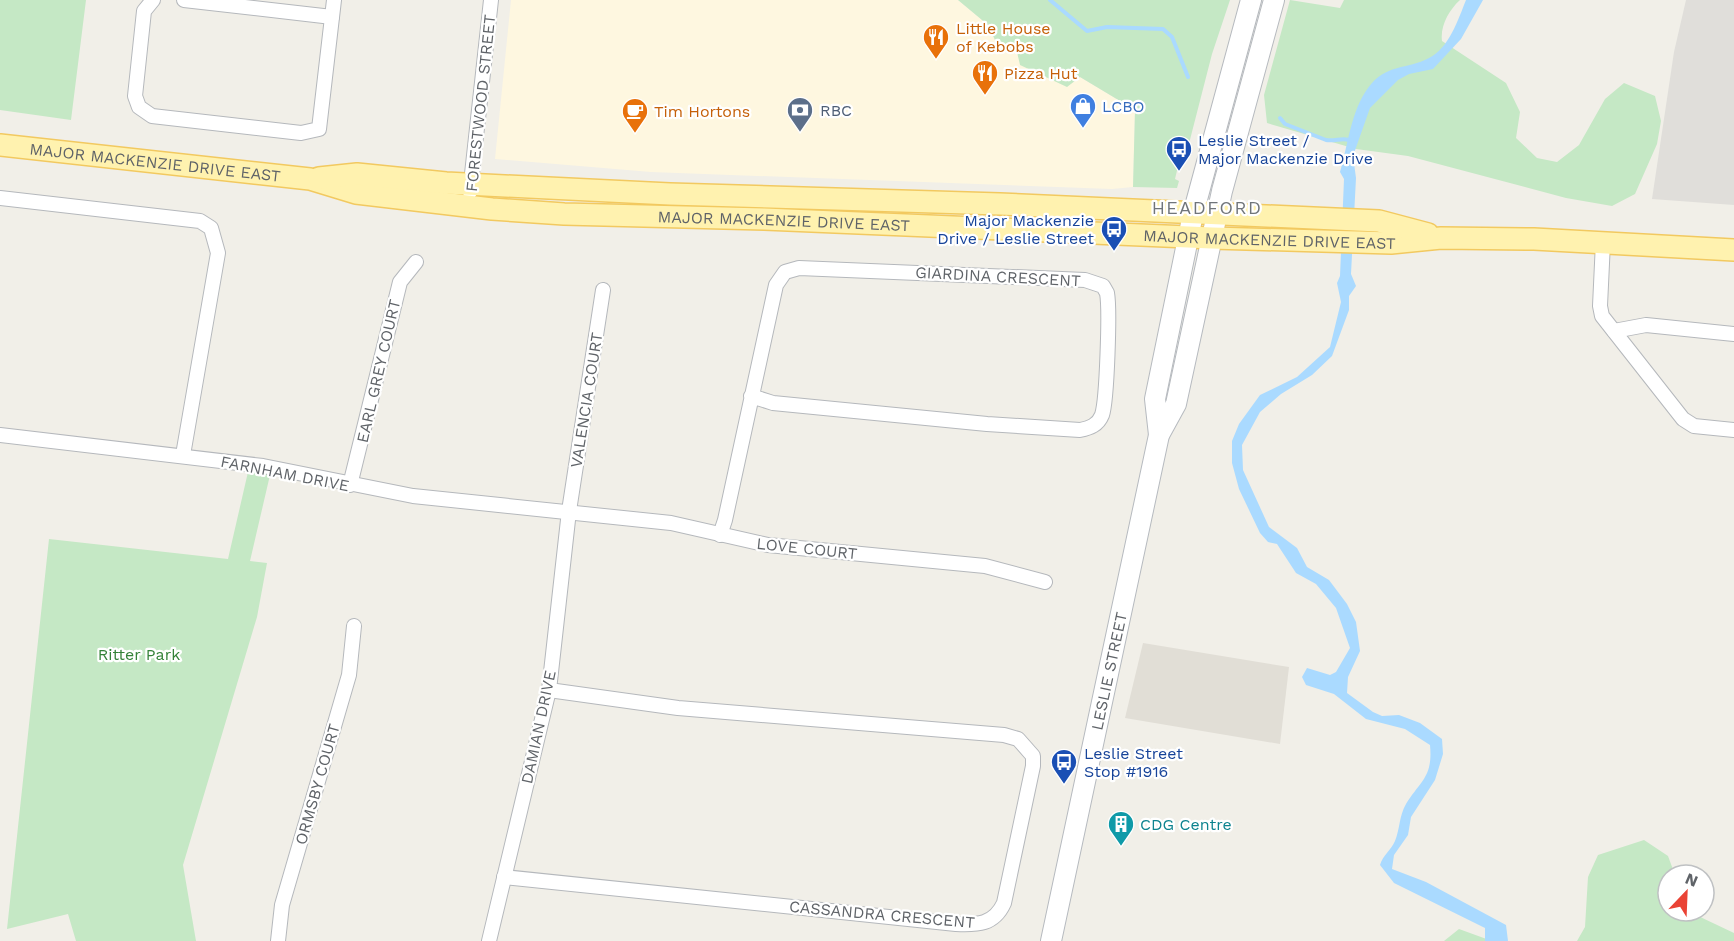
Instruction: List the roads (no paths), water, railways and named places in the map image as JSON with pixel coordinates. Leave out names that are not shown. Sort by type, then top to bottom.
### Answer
[{"type":"main road","name":"LESLIE STREET","points":[[1159,435],[1155,399],[1193,214],[1251,0]]},
{"type":"main road","name":"LESLIE STREET","points":[[1051,941],[1159,435],[1176,404],[1212,238],[1274,0]]},
{"type":"main road","name":"MAJOR MACKENZIE DRIVE EAST","points":[[0,144],[310,179],[356,193],[564,214],[829,222],[1212,238],[1391,243],[1441,238],[1603,242],[1734,250]]},
{"type":"main road","name":"MAJOR MACKENZIE DRIVE EAST","points":[[310,179],[357,174],[670,194],[831,198],[1379,221],[1441,238]]},
{"type":"main road","points":[[829,222],[831,198]]},
{"type":"street","points":[[153,0],[144,11],[135,96],[139,107],[152,116],[301,133],[320,129],[334,0]]},
{"type":"street","points":[[184,0],[332,17]]},
{"type":"street","name":"FORESTWOOD STREET","points":[[468,206],[491,0]]},
{"type":"street","points":[[0,198],[200,221],[211,228],[218,253],[183,455]]},
{"type":"street","points":[[1603,242],[1600,306],[1602,316],[1683,419],[1694,426],[1734,430]]},
{"type":"street","name":"EARL GREY COURT","points":[[350,485],[400,282],[416,262]]},
{"type":"street","name":"GIARDINA CRESCENT","points":[[720,535],[751,396],[776,285],[779,278],[791,268],[1085,280],[1103,286],[1107,293],[1104,404],[1098,423],[1091,428],[1080,430],[987,424],[773,402],[751,396]]},
{"type":"street","name":"VALENCIA COURT","points":[[569,511],[603,290]]},
{"type":"street","points":[[1614,331],[1646,325],[1734,334]]},
{"type":"street","name":"FARNHAM DRIVE","points":[[0,435],[263,466],[413,496],[569,511]]},
{"type":"street","name":"LOVE COURT","points":[[569,511],[670,523],[768,545],[985,566],[1045,582]]},
{"type":"street","name":"DAMIAN DRIVE","points":[[489,941],[549,690],[569,511]]},
{"type":"street","name":"ORMSBY COURT","points":[[278,941],[282,905],[349,675],[354,626]]},
{"type":"street","name":"CASSANDRA CRESCENT","points":[[504,877],[956,924],[985,923],[998,915],[1004,903],[1033,766],[1033,756],[1018,739],[1004,735],[678,708],[549,690]]},
{"type":"water","points":[[1466,0],[1483,0],[1461,39],[1433,69],[1409,74],[1398,80],[1370,108],[1353,156],[1356,178],[1351,274],[1356,286],[1349,296],[1349,310],[1332,356],[1312,375],[1281,394],[1260,412],[1242,445],[1243,470],[1269,527],[1297,548],[1307,567],[1329,580],[1347,604],[1356,622],[1360,651],[1348,677],[1347,693],[1373,712],[1382,716],[1399,715],[1420,723],[1442,739],[1443,754],[1435,780],[1411,817],[1408,835],[1394,855],[1392,869],[1426,882],[1506,925],[1508,941],[1485,941],[1485,928],[1394,883],[1380,865],[1395,841],[1406,804],[1428,771],[1430,745],[1405,729],[1366,719],[1334,694],[1306,685],[1302,677],[1307,668],[1330,675],[1336,672],[1350,648],[1336,608],[1316,584],[1296,573],[1277,544],[1268,542],[1260,533],[1239,489],[1232,463],[1232,441],[1239,424],[1260,395],[1297,377],[1330,347],[1341,302],[1337,283],[1340,276],[1344,179],[1340,172],[1362,97],[1382,74],[1421,62],[1442,48],[1452,33]]},
{"type":"waterway","points":[[1050,0],[1087,31],[1107,27],[1163,29],[1172,37],[1188,77]]},
{"type":"waterway","points":[[1280,118],[1285,124],[1326,140],[1352,141]]},
{"type":"place","name":"Little House of Kebobs","points":[[936,60]]},
{"type":"place","name":"Pizza Hut","points":[[985,96]]},
{"type":"place","name":"LCBO","points":[[1083,129]]},
{"type":"place","name":"RBC","points":[[800,133]]},
{"type":"place","name":"Tim Hortons","points":[[635,134]]},
{"type":"place","name":"Leslie Street / Major Mackenzie Drive","points":[[1179,172]]},
{"type":"place","name":"Major Mackenzie Drive / Leslie Street","points":[[1114,252]]},
{"type":"place","name":"Leslie Street Stop #1916","points":[[1064,785]]},
{"type":"place","name":"CDG Centre","points":[[1121,847]]},
{"type":"district","name":"HEADFORD","points":[[1207,208]]},
{"type":"park label","name":"Ritter Park","points":[[139,654]]}]
